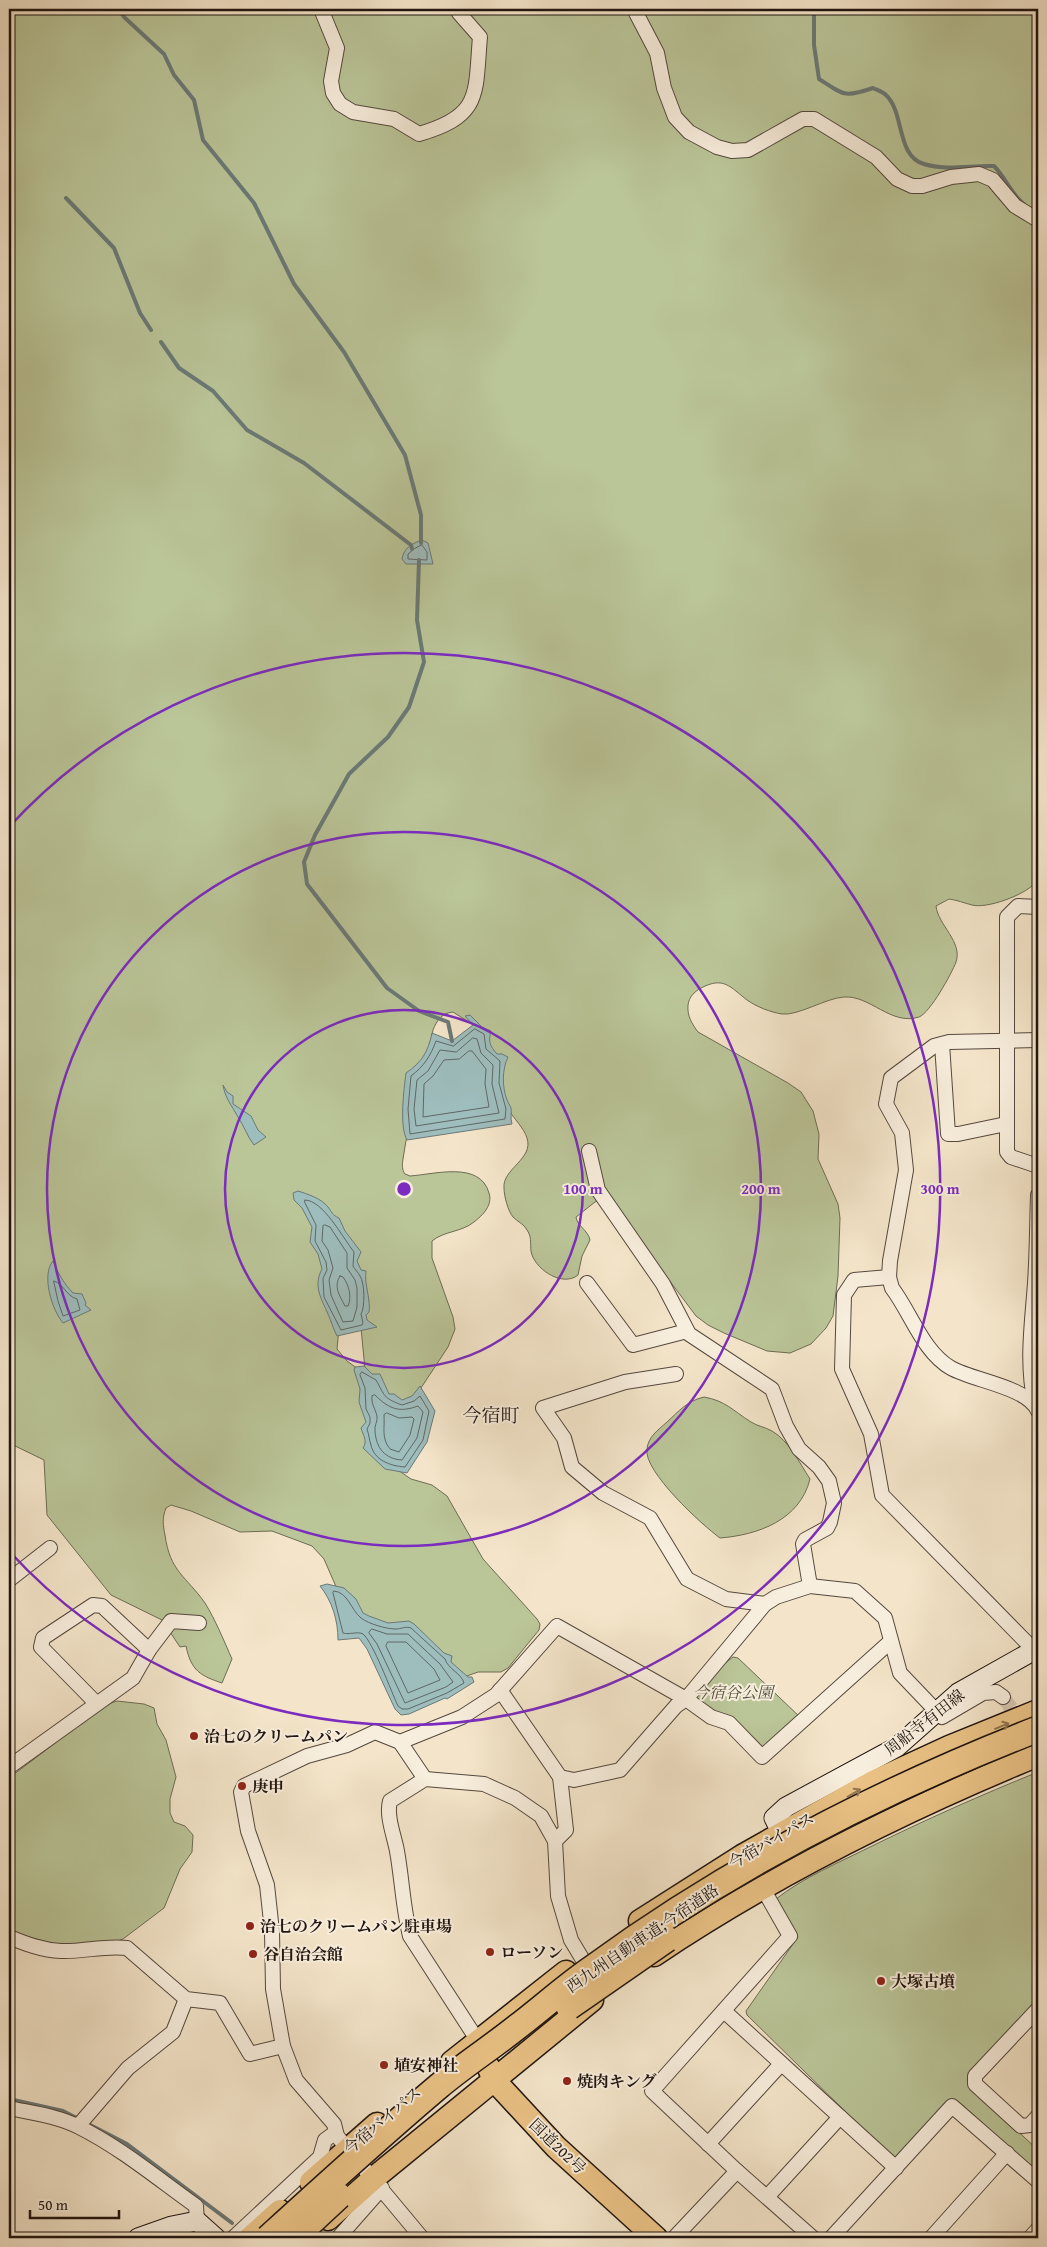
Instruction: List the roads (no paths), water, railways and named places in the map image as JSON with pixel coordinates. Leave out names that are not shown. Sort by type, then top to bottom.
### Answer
[{"type":"highway","name":"今宿バイパス","points":[[250,2238],[343,2142],[583,1960],[677,1895],[873,1782],[949,1747],[1038,1711]]},
{"type":"highway","name":"西九州自動車道;今宿道路","points":[[268,2238],[345,2167],[441,2085],[590,1969],[664,1920],[753,1865],[832,1821],[898,1788],[1038,1729]]},
{"type":"highway","name":"西九州自動車道;今宿道路","points":[[294,2238],[450,2099],[581,1997],[674,1934],[760,1878],[839,1836],[966,1774],[1038,1744]]},
{"type":"highway","points":[[307,2238],[378,2183],[556,2028],[625,1975],[762,1887],[854,1838],[968,1784],[1038,1755]]},
{"type":"highway","name":"国道202号","points":[[478,2040],[494,2080],[556,2147],[656,2238]]},
{"type":"main road","name":"周船寺有田線","points":[[782,1834],[774,1818],[786,1807],[897,1748],[958,1693],[1036,1649]]},
{"type":"main road","points":[[138,2238],[172,2226],[198,2221],[216,2238]]},
{"type":"street","points":[[321,9],[337,48],[331,81],[333,93],[340,104],[353,112],[394,119],[419,134],[463,115],[475,94],[480,37],[459,13],[458,9]]},
{"type":"street","points":[[634,9],[657,53],[664,88],[675,117],[689,132],[717,147],[732,151],[748,150],[803,119],[814,119],[876,157],[897,179],[912,186],[922,186],[951,177],[979,174],[993,180],[1015,206],[1038,220]]},
{"type":"street","points":[[1038,907],[1018,906],[1007,917],[1006,1039],[1006,1152],[1011,1156],[1038,1166]]},
{"type":"street","points":[[1037,1408],[1020,1393],[968,1376],[950,1367],[937,1356],[892,1288],[889,1277],[906,1170],[902,1134],[886,1104],[891,1078],[934,1046],[949,1042],[1006,1039],[1038,1040]]},
{"type":"street","points":[[942,1044],[948,1134],[958,1134],[1006,1124]]},
{"type":"street","points":[[589,1151],[598,1190],[664,1284],[689,1334],[772,1389],[786,1426],[799,1449],[819,1467],[829,1481],[834,1503],[830,1522],[827,1528],[805,1540],[803,1544],[810,1586]]},
{"type":"street","points":[[1037,1408],[1030,1380],[1030,1330],[1035,1284],[1038,1195]]},
{"type":"street","points":[[889,1277],[854,1280],[844,1295],[842,1369],[871,1434],[882,1495],[1036,1649]]},
{"type":"street","points":[[587,1283],[633,1345],[687,1331]]},
{"type":"street","points":[[676,1374],[625,1382],[543,1408],[564,1438],[572,1467],[602,1493],[650,1518],[686,1579],[726,1599],[766,1604]]},
{"type":"street","points":[[9,1580],[50,1548]]},
{"type":"street","points":[[560,1777],[574,1780],[620,1770],[676,1706],[686,1699],[766,1604],[776,1597],[810,1586],[855,1591],[885,1618],[900,1673],[942,1717],[952,1713],[983,1693],[996,1692],[1003,1697]]},
{"type":"street","points":[[96,1703],[41,1647],[43,1638],[93,1605],[102,1606],[149,1650]]},
{"type":"street","points":[[9,1767],[133,1678],[149,1650],[171,1621],[199,1623]]},
{"type":"street","points":[[400,1742],[462,1717],[500,1690],[557,1626],[686,1699],[711,1717],[729,1723],[762,1757],[891,1641]]},
{"type":"street","points":[[500,1690],[560,1777],[566,1830],[555,1841]]},
{"type":"street","points":[[422,2238],[343,2142],[334,2124],[296,2080],[283,2046],[273,1989],[272,1930],[268,1886],[248,1831],[241,1792],[244,1786],[307,1756],[347,1745],[375,1732],[400,1742],[425,1779]]},
{"type":"street","points":[[478,2040],[410,1936],[397,1850],[388,1808],[390,1801],[425,1779],[484,1784],[515,1798],[541,1816],[555,1841],[558,1896],[571,1940],[583,1960]]},
{"type":"street","points":[[762,1887],[790,1936],[652,2091],[736,2171],[813,2238]]},
{"type":"street","points":[[9,1937],[42,1950],[127,1948],[186,1999],[220,2003],[250,2054],[283,2046]]},
{"type":"street","points":[[78,2126],[128,2068],[173,2032],[186,1999]]},
{"type":"street","points":[[1038,2009],[975,2076],[975,2084],[1021,2126],[1030,2125],[1038,2116]]},
{"type":"street","points":[[724,2011],[896,2168]]},
{"type":"street","points":[[708,2144],[780,2064]]},
{"type":"street","points":[[831,2238],[952,2106],[1038,2181]]},
{"type":"street","points":[[9,2108],[54,2118],[78,2126],[116,2149],[196,2206],[198,2221]]},
{"type":"street","points":[[766,2197],[840,2117]]},
{"type":"street","points":[[233,2238],[320,2157],[326,2140],[332,2135],[343,2142]]},
{"type":"street","points":[[931,2238],[1007,2154]]},
{"type":"street","points":[[674,2238],[736,2171]]},
{"type":"street","points":[[338,2238],[378,2183]]},
{"type":"street","points":[[1030,2238],[1038,2229]]},
{"type":"water","points":[[422,540],[428,543],[433,564],[406,564],[402,559],[406,549]]},
{"type":"water","points":[[470,1015],[482,1027],[491,1031],[490,1044],[497,1054],[508,1057],[504,1072],[504,1084],[505,1095],[511,1108],[512,1124],[407,1140],[403,1126],[403,1098],[406,1073],[424,1056],[432,1033],[452,1041],[473,1025],[465,1016]]},
{"type":"water","points":[[223,1085],[227,1092],[233,1096],[233,1104],[251,1116],[258,1130],[266,1137],[254,1145],[229,1102]]},
{"type":"water","points":[[298,1191],[322,1201],[333,1215],[339,1218],[345,1231],[361,1252],[357,1261],[361,1270],[366,1271],[369,1302],[369,1312],[366,1315],[367,1320],[377,1327],[337,1336],[319,1292],[318,1281],[322,1269],[318,1254],[310,1242],[312,1227],[302,1208],[294,1200],[293,1193]]},
{"type":"water","points":[[53,1261],[67,1286],[73,1293],[82,1294],[85,1305],[91,1310],[63,1323],[55,1310],[49,1292],[48,1275]]},
{"type":"water","points":[[364,1366],[372,1374],[380,1374],[389,1394],[394,1394],[402,1400],[412,1396],[420,1386],[435,1411],[427,1442],[407,1473],[385,1469],[363,1448],[365,1440],[361,1428],[366,1422],[359,1402],[360,1389],[354,1370],[355,1367]]},
{"type":"water","points":[[327,1584],[344,1588],[356,1599],[363,1613],[369,1616],[388,1623],[409,1621],[414,1624],[444,1653],[452,1656],[451,1662],[468,1677],[472,1677],[474,1682],[447,1699],[445,1698],[409,1714],[401,1715],[395,1709],[367,1649],[359,1638],[338,1640],[334,1611],[320,1586]]},
{"type":"waterway","points":[[119,9],[124,17],[164,54],[174,75],[194,100],[203,140],[254,203],[294,284],[344,352],[405,455],[421,515],[421,543]]},
{"type":"waterway","points":[[814,9],[814,45],[819,79],[839,92],[850,94],[873,88],[883,93],[892,103],[905,143],[915,159],[924,164],[941,167],[994,166],[1024,204]]},
{"type":"waterway","points":[[66,198],[114,248],[140,313],[151,330]]},
{"type":"waterway","points":[[161,342],[179,368],[213,391],[247,430],[304,463],[411,545],[412,549]]},
{"type":"waterway","points":[[419,560],[417,620],[424,662],[409,707],[388,737],[349,774],[315,835],[304,862],[307,884],[387,988],[419,1011],[448,1022],[452,1041]]},
{"type":"waterway","points":[[9,2099],[63,2111],[127,2144],[232,2223]]},
{"type":"tunnel","points":[[1003,1697],[1038,1744]]},
{"type":"place","name":"治七のクリームパン","points":[[194,1736]]},
{"type":"place","name":"庚申","points":[[242,1786]]},
{"type":"place","name":"治七のクリームパン駐車場","points":[[250,1926]]},
{"type":"place","name":"ローソン","points":[[490,1952]]},
{"type":"place","name":"谷自治会館","points":[[253,1954]]},
{"type":"place","name":"大塚古墳","points":[[881,1981]]},
{"type":"place","name":"埴安神社","points":[[384,2065]]},
{"type":"place","name":"焼肉キング","points":[[567,2081]]},
{"type":"district","name":"今宿町","points":[[491,1415]]},
{"type":"park label","name":"今宿谷公園","points":[[733,1692]]}]
